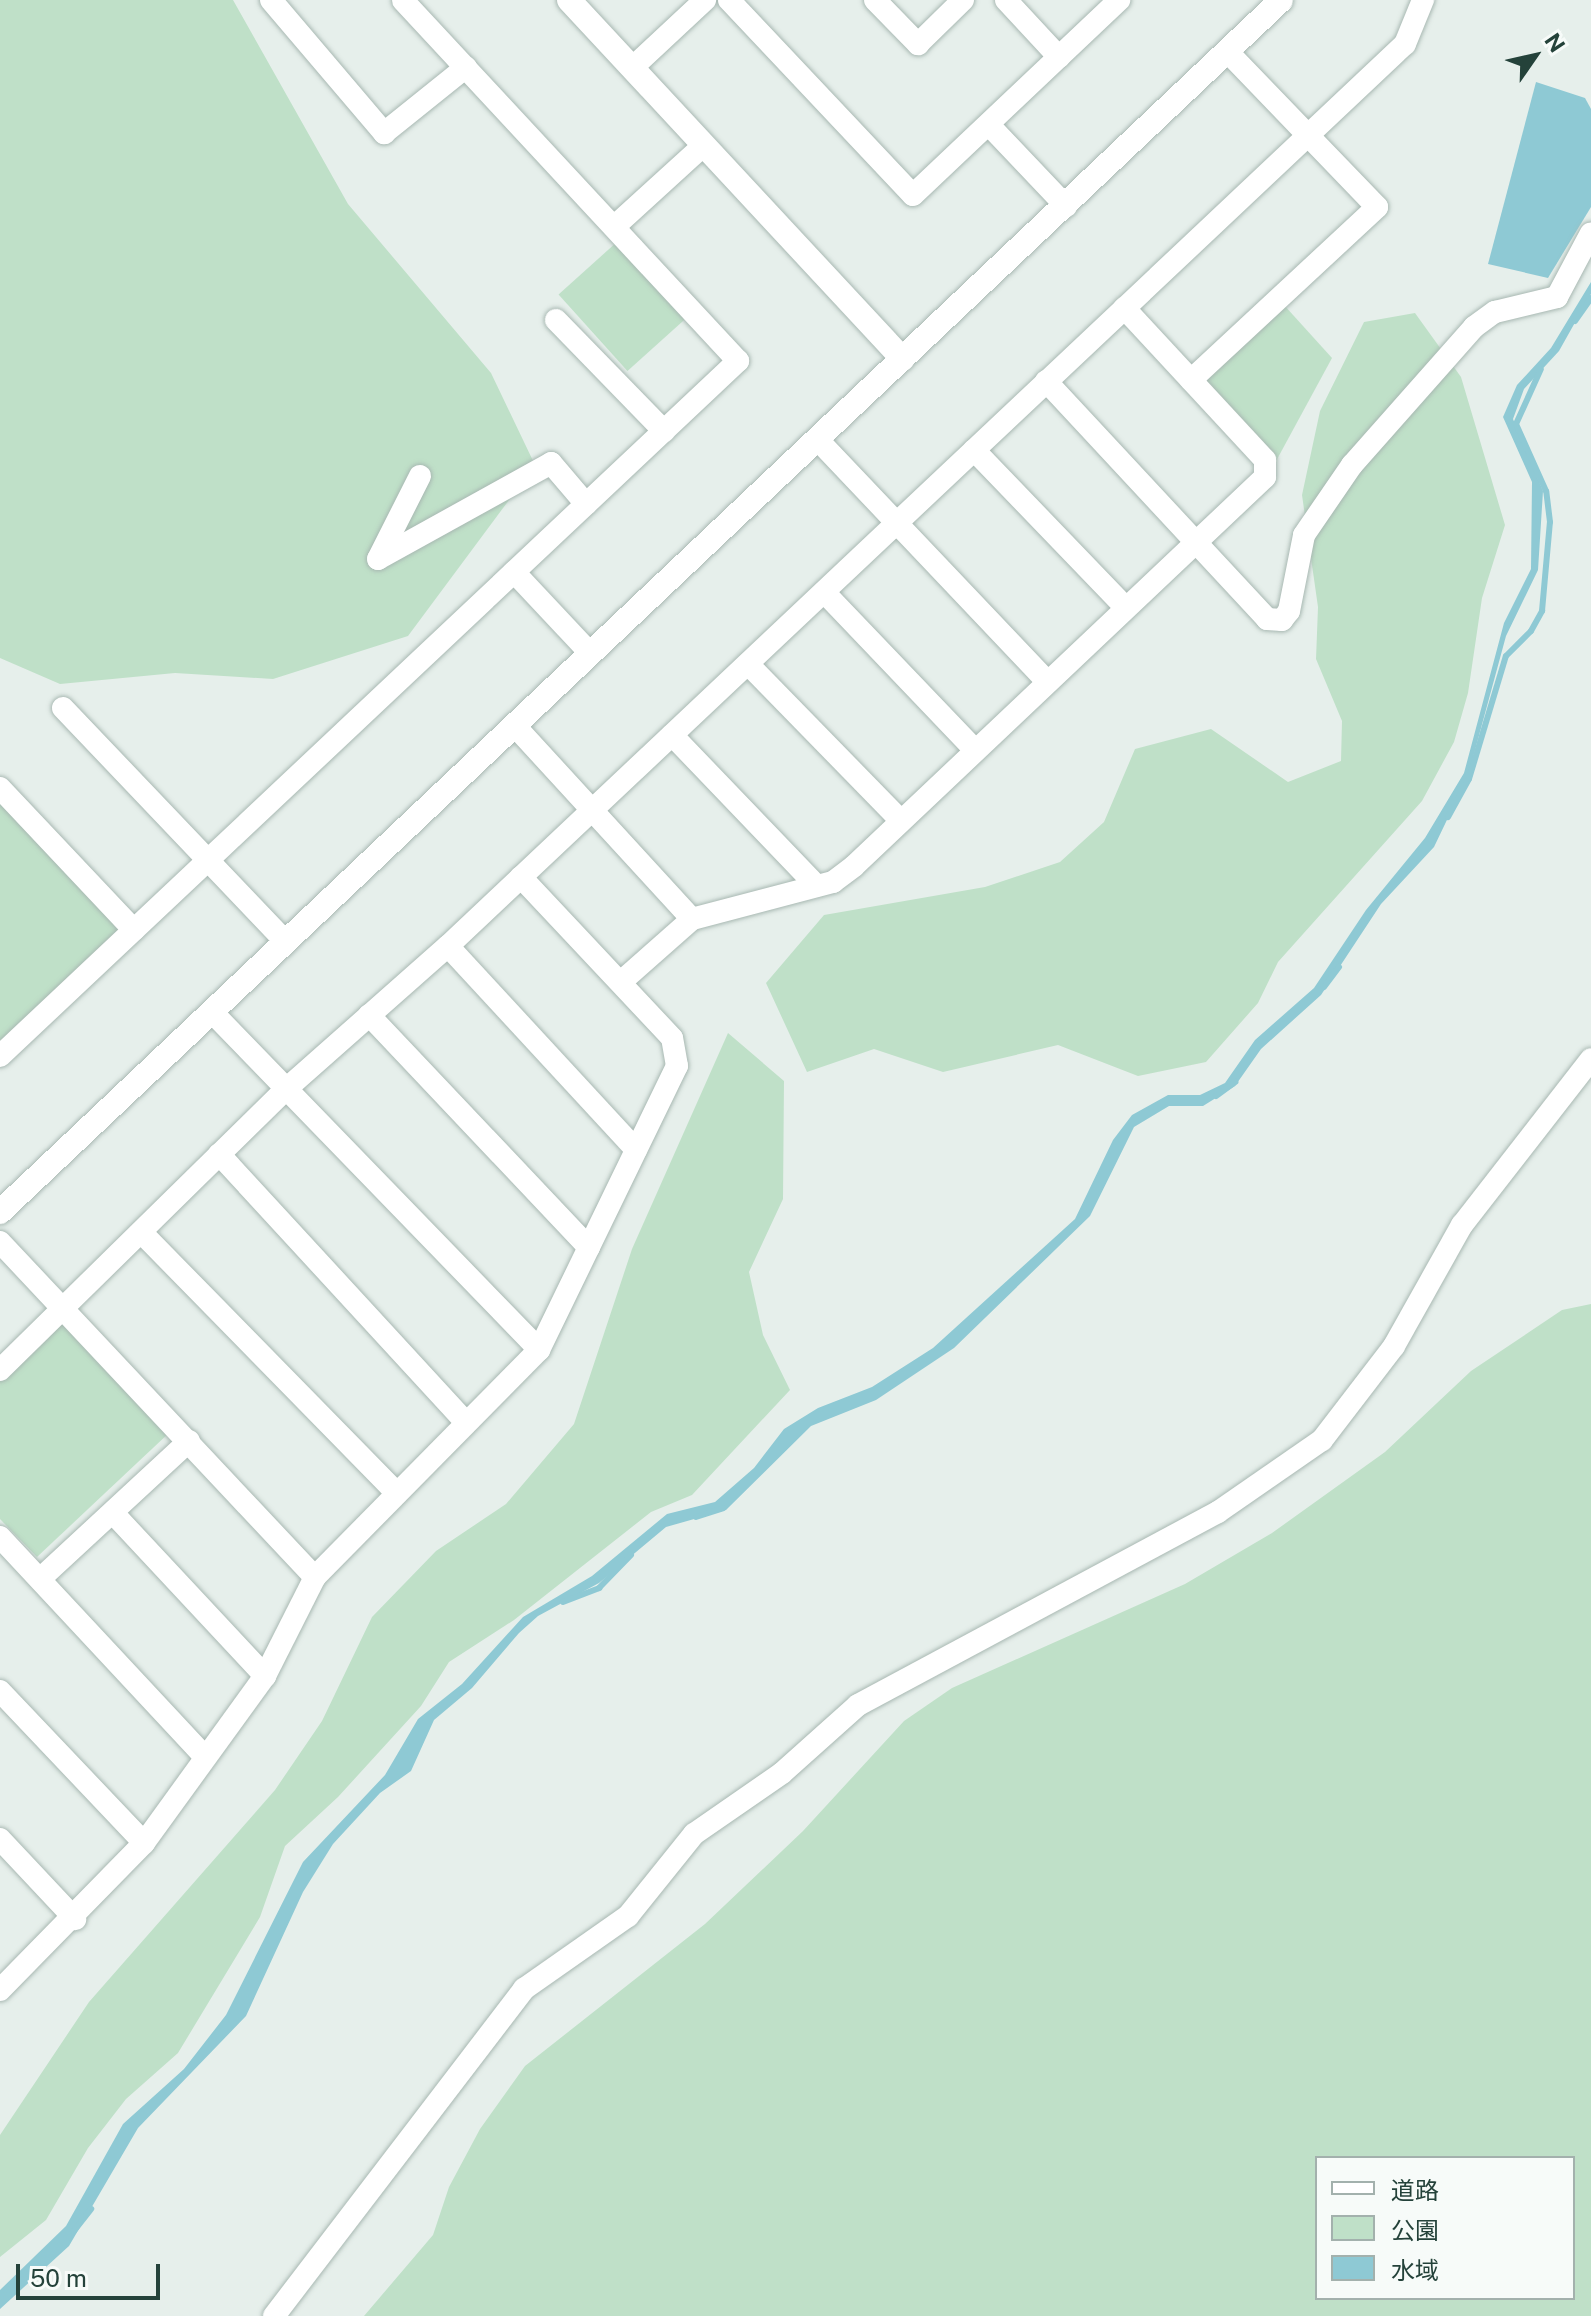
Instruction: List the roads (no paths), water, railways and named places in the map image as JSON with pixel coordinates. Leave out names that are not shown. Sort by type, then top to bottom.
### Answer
[{"type":"street","points":[[271,0],[384,133],[466,67]]},
{"type":"street","points":[[0,1056],[738,361],[403,0]]},
{"type":"street","points":[[569,0],[903,359]]},
{"type":"street","points":[[632,68],[705,0]]},
{"type":"street","points":[[729,0],[913,195],[1119,0]]},
{"type":"street","points":[[875,0],[918,44],[963,0]]},
{"type":"street","points":[[1006,0],[1059,57]]},
{"type":"street","points":[[0,1212],[1229,53],[1281,0]]},
{"type":"street","points":[[0,1370],[285,1090],[448,946],[1405,44],[1423,0]]},
{"type":"street","points":[[1191,380],[1377,207],[1310,133],[1229,53]]},
{"type":"street","points":[[989,125],[1066,206]]},
{"type":"street","points":[[615,226],[704,145]]},
{"type":"street","points":[[1046,381],[1267,619],[1282,620],[1289,611],[1304,535],[1352,465],[1474,327],[1495,312],[1557,297],[1591,233]]},
{"type":"street","points":[[622,981],[692,919],[817,886],[854,866],[1265,477],[1265,460],[1124,308]]},
{"type":"street","points":[[556,320],[664,431]]},
{"type":"street","points":[[818,440],[1047,681]]},
{"type":"street","points":[[974,450],[1125,607]]},
{"type":"street","points":[[420,476],[378,559],[551,463],[586,504]]},
{"type":"street","points":[[514,572],[591,654]]},
{"type":"street","points":[[824,592],[975,750]]},
{"type":"street","points":[[748,664],[901,821]]},
{"type":"street","points":[[63,708],[286,942]]},
{"type":"street","points":[[515,726],[692,919]]},
{"type":"street","points":[[672,735],[817,886]]},
{"type":"street","points":[[0,788],[134,930]]},
{"type":"street","points":[[1,1988],[75,1919],[144,1843],[265,1676],[315,1577],[539,1350],[677,1066],[672,1038],[622,981],[521,877]]},
{"type":"street","points":[[448,946],[636,1150]]},
{"type":"street","points":[[212,1012],[539,1350]]},
{"type":"street","points":[[369,1015],[589,1248]]},
{"type":"street","points":[[274,2316],[524,1989],[628,1916],[694,1834],[782,1773],[858,1705],[1218,1512],[1322,1440],[1394,1346],[1462,1225],[1591,1059]]},
{"type":"street","points":[[219,1154],[466,1423]]},
{"type":"street","points":[[141,1232],[396,1492]]},
{"type":"street","points":[[0,1242],[315,1577]]},
{"type":"street","points":[[40,1579],[189,1441]]},
{"type":"street","points":[[113,1513],[265,1676]]},
{"type":"street","points":[[0,1537],[205,1757]]},
{"type":"street","points":[[0,1691],[144,1843]]},
{"type":"street","points":[[0,1839],[75,1919]]},
{"type":"water","points":[[1536,82],[1585,98],[1591,109],[1591,207],[1548,278],[1488,264]]},
{"type":"water","points":[[1591,282],[1591,294],[1559,351],[1524,389],[1513,419],[1543,491],[1538,570],[1506,636],[1468,776],[1434,847],[1381,904],[1321,995],[1261,1049],[1235,1086],[1203,1106],[1169,1106],[1134,1127],[1090,1216],[954,1348],[876,1400],[811,1426],[726,1510],[666,1527],[599,1583],[538,1616],[519,1633],[472,1688],[434,1720],[411,1771],[380,1793],[333,1844],[303,1892],[246,2016],[138,2128],[69,2246],[0,2309],[0,2290],[66,2226],[123,2124],[184,2069],[226,2015],[303,1862],[385,1775],[418,1719],[462,1684],[523,1617],[592,1576],[667,1514],[715,1502],[754,1468],[784,1429],[818,1408],[872,1387],[933,1348],[1075,1219],[1113,1140],[1132,1115],[1168,1095],[1200,1095],[1225,1083],[1255,1040],[1314,988],[1366,910],[1425,838],[1464,773],[1504,623],[1531,569],[1532,482],[1503,417],[1517,385],[1551,348]]},
{"type":"waterway","points":[[1575,321],[1591,298]]},
{"type":"waterway","points":[[1448,817],[1469,779],[1506,656],[1531,631],[1542,611],[1550,522],[1546,491],[1516,424],[1541,369]]},
{"type":"waterway","points":[[1324,987],[1339,967]]},
{"type":"waterway","points":[[1216,1096],[1235,1082]]},
{"type":"waterway","points":[[696,1517],[723,1508]]},
{"type":"waterway","points":[[563,1602],[599,1588],[631,1555]]},
{"type":"waterway","points":[[74,2231],[91,2209]]}]
